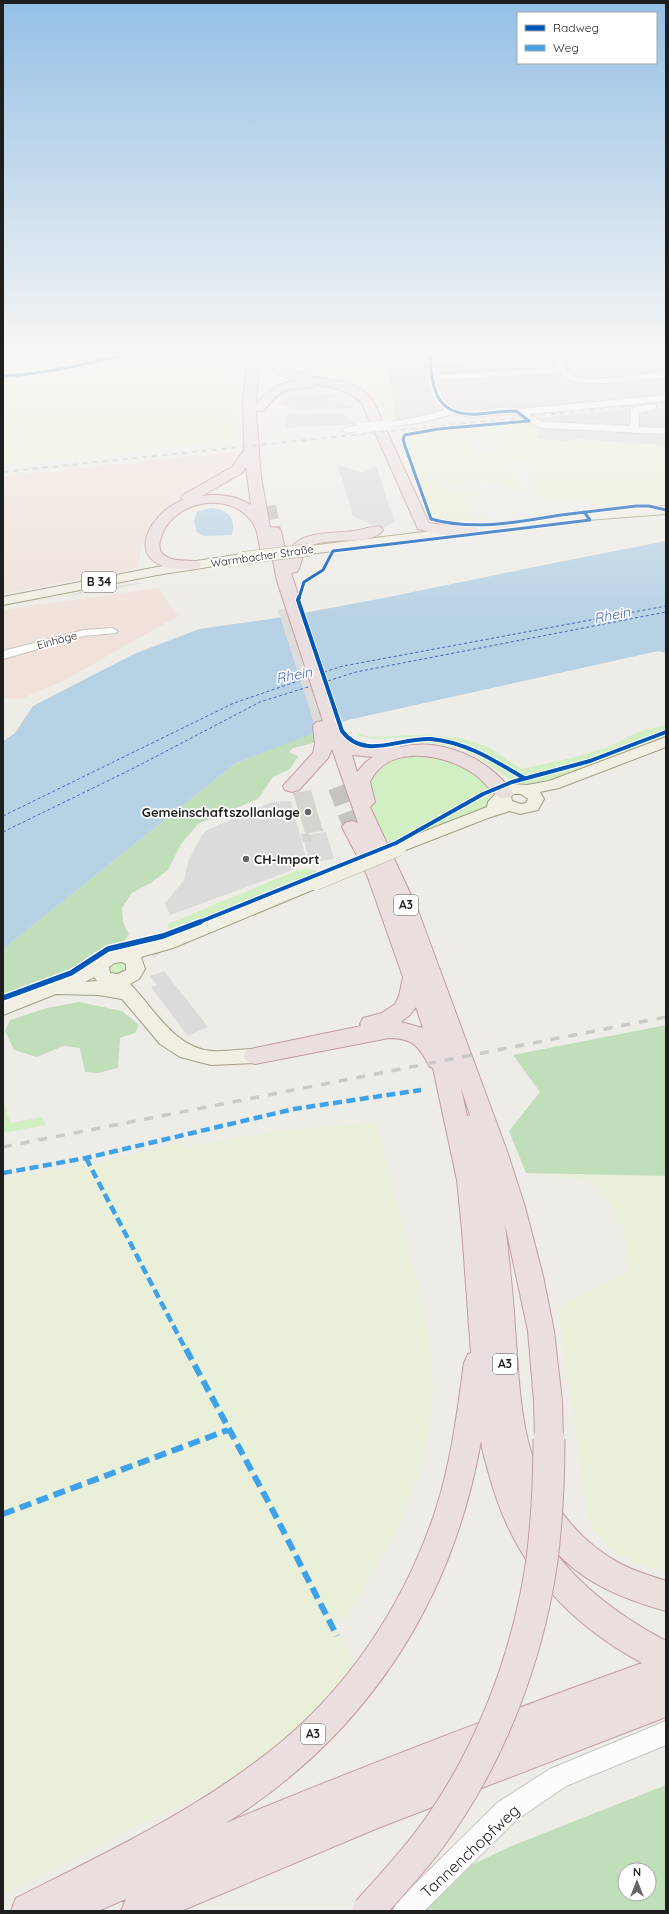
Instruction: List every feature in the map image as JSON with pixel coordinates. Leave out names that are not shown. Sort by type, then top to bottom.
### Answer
[{"type":"highway","points":[[251,441],[260,523],[272,570],[290,603]]},
{"type":"highway","points":[[262,441],[269,506]]},
{"type":"highway","points":[[381,441],[415,530],[472,531]]},
{"type":"highway","points":[[383,441],[421,531]]},
{"type":"highway","points":[[194,565],[170,563],[157,565],[151,569],[149,566],[147,550],[148,540],[158,523],[178,505],[237,470],[242,465],[246,454],[251,451]]},
{"type":"highway","points":[[157,565],[152,552],[152,540],[163,523],[181,506],[206,500],[230,501],[248,509],[260,523]]},
{"type":"highway","points":[[285,581],[288,562],[293,547],[301,539],[318,529]]},
{"type":"highway","points":[[290,603],[292,565],[299,548],[309,541],[323,537],[368,533],[376,530]]},
{"type":"highway","points":[[274,531],[283,558],[285,581],[290,603],[310,671],[322,726],[330,742],[362,751],[383,751],[416,745],[449,749],[479,762],[516,796]]},
{"type":"highway","name":"A3","points":[[310,671],[330,742],[337,787]]},
{"type":"highway","points":[[292,786],[320,757],[330,742]]},
{"type":"highway","name":"A3","points":[[330,742],[350,781],[367,822],[389,847],[407,908],[496,1154],[530,1276],[544,1357],[549,1439],[547,1515],[538,1578],[524,1640],[505,1698],[480,1755],[444,1819],[422,1849],[368,1911]]},
{"type":"highway","points":[[389,847],[367,808],[361,782],[369,768],[387,757],[421,750],[450,755],[477,767],[516,796]]},
{"type":"highway","name":"A3","points":[[352,827],[377,875],[414,977],[426,1004],[442,1055],[462,1140],[472,1204],[480,1282],[482,1329],[495,1444],[503,1480],[519,1520],[547,1566],[576,1597],[605,1622],[662,1662]]},
{"type":"highway","points":[[253,1052],[380,1023],[389,1019],[403,1010],[409,1001],[414,977]]},
{"type":"highway","points":[[253,1052],[379,1031],[402,1030],[417,1035],[429,1045],[450,1091]]},
{"type":"highway","name":"A3","points":[[461,1060],[489,1204],[495,1248],[511,1422],[523,1472],[544,1514],[555,1529],[580,1555],[603,1571],[623,1582],[666,1596]]},
{"type":"highway","name":"A3","points":[[29,1911],[168,1838],[253,1784],[283,1762],[311,1737],[372,1668],[407,1612],[421,1585],[432,1561],[450,1512],[467,1442],[482,1329]]},
{"type":"highway","name":"A3","points":[[56,1911],[348,1790],[523,1722],[662,1662]]},
{"type":"highway","points":[[139,1911],[375,1812],[666,1701]]},
{"type":"main road","points":[[472,531],[587,516],[666,510]]},
{"type":"main road","name":"Warmbacher Straße","points":[[194,565],[309,550],[421,531]]},
{"type":"main road","name":"B 34","points":[[3,600],[157,565]]},
{"type":"main road","points":[[106,975],[110,957],[149,952],[316,882],[389,847],[482,814],[516,796],[554,784],[666,742]]},
{"type":"main road","points":[[3,1008],[68,982],[106,975],[122,980],[135,971],[149,952]]},
{"type":"main road","points":[[124,955],[132,958],[136,965],[136,984],[160,1022],[172,1036],[194,1047],[215,1050],[253,1052]]},
{"type":"main road","points":[[106,975],[124,989],[167,1039],[187,1052],[211,1058],[253,1052]]},
{"type":"main road","points":[[44,991],[82,987],[98,988],[122,994],[131,998]]},
{"type":"street","name":"Einhäge","points":[[3,655],[84,633],[112,631]]},
{"type":"street","name":"Tannenchopfweg","points":[[406,1911],[506,1812],[558,1777],[666,1733]]},
{"type":"shaded area","points":[[613,441],[666,441],[666,447],[654,444]]},
{"type":"shaded area","points":[[237,451],[234,462],[175,501],[154,519],[141,547],[139,566],[133,569],[3,594],[3,477]]},
{"type":"shaded area","points":[[338,465],[363,473],[376,465],[394,521],[381,530],[353,516]]},
{"type":"shaded area","points":[[145,583],[67,596],[76,593]]},
{"type":"shaded area","points":[[158,588],[178,616],[63,681],[21,699],[3,698],[3,610]]},
{"type":"shaded area","name":"CH-Import","points":[[291,801],[306,857],[293,870],[170,915],[165,903],[184,880],[188,861],[202,835],[207,830],[272,802]]},
{"type":"shaded area","points":[[326,832],[334,859],[314,862],[308,858],[303,835]]},
{"type":"shaded area","points":[[164,971],[208,1027],[188,1036],[151,987],[157,985],[150,976]]},
{"type":"green space","points":[[3,441],[223,441],[3,465]]},
{"type":"green space","points":[[407,441],[469,441],[477,455],[502,453],[495,441],[571,441],[666,448],[666,503],[606,508],[595,504],[532,496],[527,462],[507,462],[522,492],[484,480],[443,484],[444,489],[476,491],[481,499],[467,506],[474,516],[488,517],[488,519],[449,522],[436,520],[433,517]]},
{"type":"green space","points":[[666,725],[666,731],[589,760],[526,776],[484,752],[466,744],[449,740],[418,737],[372,739],[357,735],[358,733],[370,737],[417,735],[461,738],[488,747],[522,769],[576,757],[611,746],[638,732]]},
{"type":"green space","points":[[319,730],[321,741],[293,748],[289,752],[298,756],[290,769],[273,777],[258,799],[198,824],[181,844],[168,870],[152,882],[132,893],[122,908],[123,922],[129,934],[124,942],[105,947],[90,955],[70,972],[3,997],[3,949],[236,763]]},
{"type":"green space","points":[[666,734],[666,737],[536,787],[513,783],[573,768]]},
{"type":"green space","points":[[414,740],[438,741],[469,749],[512,772],[518,777],[511,781],[478,758],[448,746],[417,743],[377,749]]},
{"type":"green space","points":[[425,754],[462,764],[495,787],[400,840],[387,845],[368,801],[368,778],[388,763],[400,757]]},
{"type":"green space","points":[[497,790],[493,803],[484,809],[410,838]]},
{"type":"green space","points":[[305,868],[320,872],[168,933],[168,924]]},
{"type":"green space","points":[[311,879],[3,1003],[3,1000],[73,973],[108,951],[164,937]]},
{"type":"green space","points":[[113,961],[126,962],[128,968],[118,975],[108,973],[108,965]]},
{"type":"green space","points":[[79,1002],[122,1011],[139,1025],[135,1033],[120,1038],[118,1068],[98,1073],[85,1072],[80,1048],[63,1046],[37,1057],[14,1050],[5,1031],[10,1020],[47,1008]]},
{"type":"green space","points":[[666,1025],[666,1176],[526,1173],[509,1131],[540,1092],[513,1055]]},
{"type":"green space","points":[[3,1099],[10,1123],[42,1117],[46,1125],[3,1133]]},
{"type":"green space","points":[[376,1122],[423,1307],[429,1339],[433,1385],[430,1424],[422,1463],[398,1528],[362,1591],[345,1616],[332,1619],[357,1669],[290,1735],[228,1782],[3,1894],[3,1178],[96,1163],[190,1140],[183,1147],[275,1131]]},
{"type":"green space","points":[[526,1173],[666,1176],[666,1571],[641,1566],[609,1548],[589,1525],[558,1308],[629,1270],[624,1237],[612,1207],[594,1182]]},
{"type":"green space","points":[[666,1785],[666,1911],[377,1911],[509,1847]]},
{"type":"water","points":[[210,508],[222,510],[229,515],[233,523],[232,535],[204,536],[197,532],[194,521],[197,512]]},
{"type":"water","name":"Rhein","points":[[666,541],[666,653],[658,651],[348,720],[236,763],[3,949],[3,741],[15,733],[33,706],[134,654],[199,629],[271,619],[384,598]]},
{"type":"pier","points":[[301,605],[346,735],[329,742],[318,736],[278,610]]},
{"type":"pier","points":[[180,927],[190,939],[162,952],[154,958],[140,939],[163,934]]},
{"type":"building","name":"Gemeinschaftszollanlage","points":[[311,790],[323,831],[309,833],[312,841],[303,842],[301,834],[308,833],[305,833],[293,793]]},
{"type":"ferry route","points":[[324,672],[343,666],[666,606]]},
{"type":"ferry route","points":[[328,681],[356,672],[666,612]]},
{"type":"ferry route","points":[[3,816],[234,703],[310,677]]},
{"type":"ferry route","points":[[3,832],[134,768],[260,702],[311,686]]},
{"type":"tunnel","points":[[269,506],[274,531]]},
{"type":"tunnel","points":[[337,787],[352,827]]},
{"type":"railway","points":[[3,472],[294,441]]},
{"type":"railway","points":[[3,1147],[666,1017]]},
{"type":"marked path","points":[[3,1173],[86,1158],[294,1109],[421,1090]]},
{"type":"marked path","points":[[86,1158],[228,1430],[270,1505],[337,1636]]},
{"type":"marked path","points":[[3,1514],[228,1430]]},
{"type":"cycle path","points":[[404,441],[431,519],[446,524],[492,524],[636,506],[649,506],[659,510],[666,510]]},
{"type":"cycle path","points":[[524,778],[485,756],[459,744],[430,739],[414,739],[385,745],[365,746],[356,744],[348,739],[342,731],[298,600],[304,582],[323,570],[333,551],[590,520],[584,512]]},
{"type":"cycle path","points":[[3,998],[71,973],[108,949],[163,936],[396,843],[483,794],[512,782],[590,761],[666,732]]},
{"type":"place","name":"Gemeinschaftszollanlage","points":[[308,812]]},
{"type":"place","name":"CH-Import","points":[[246,859]]}]
